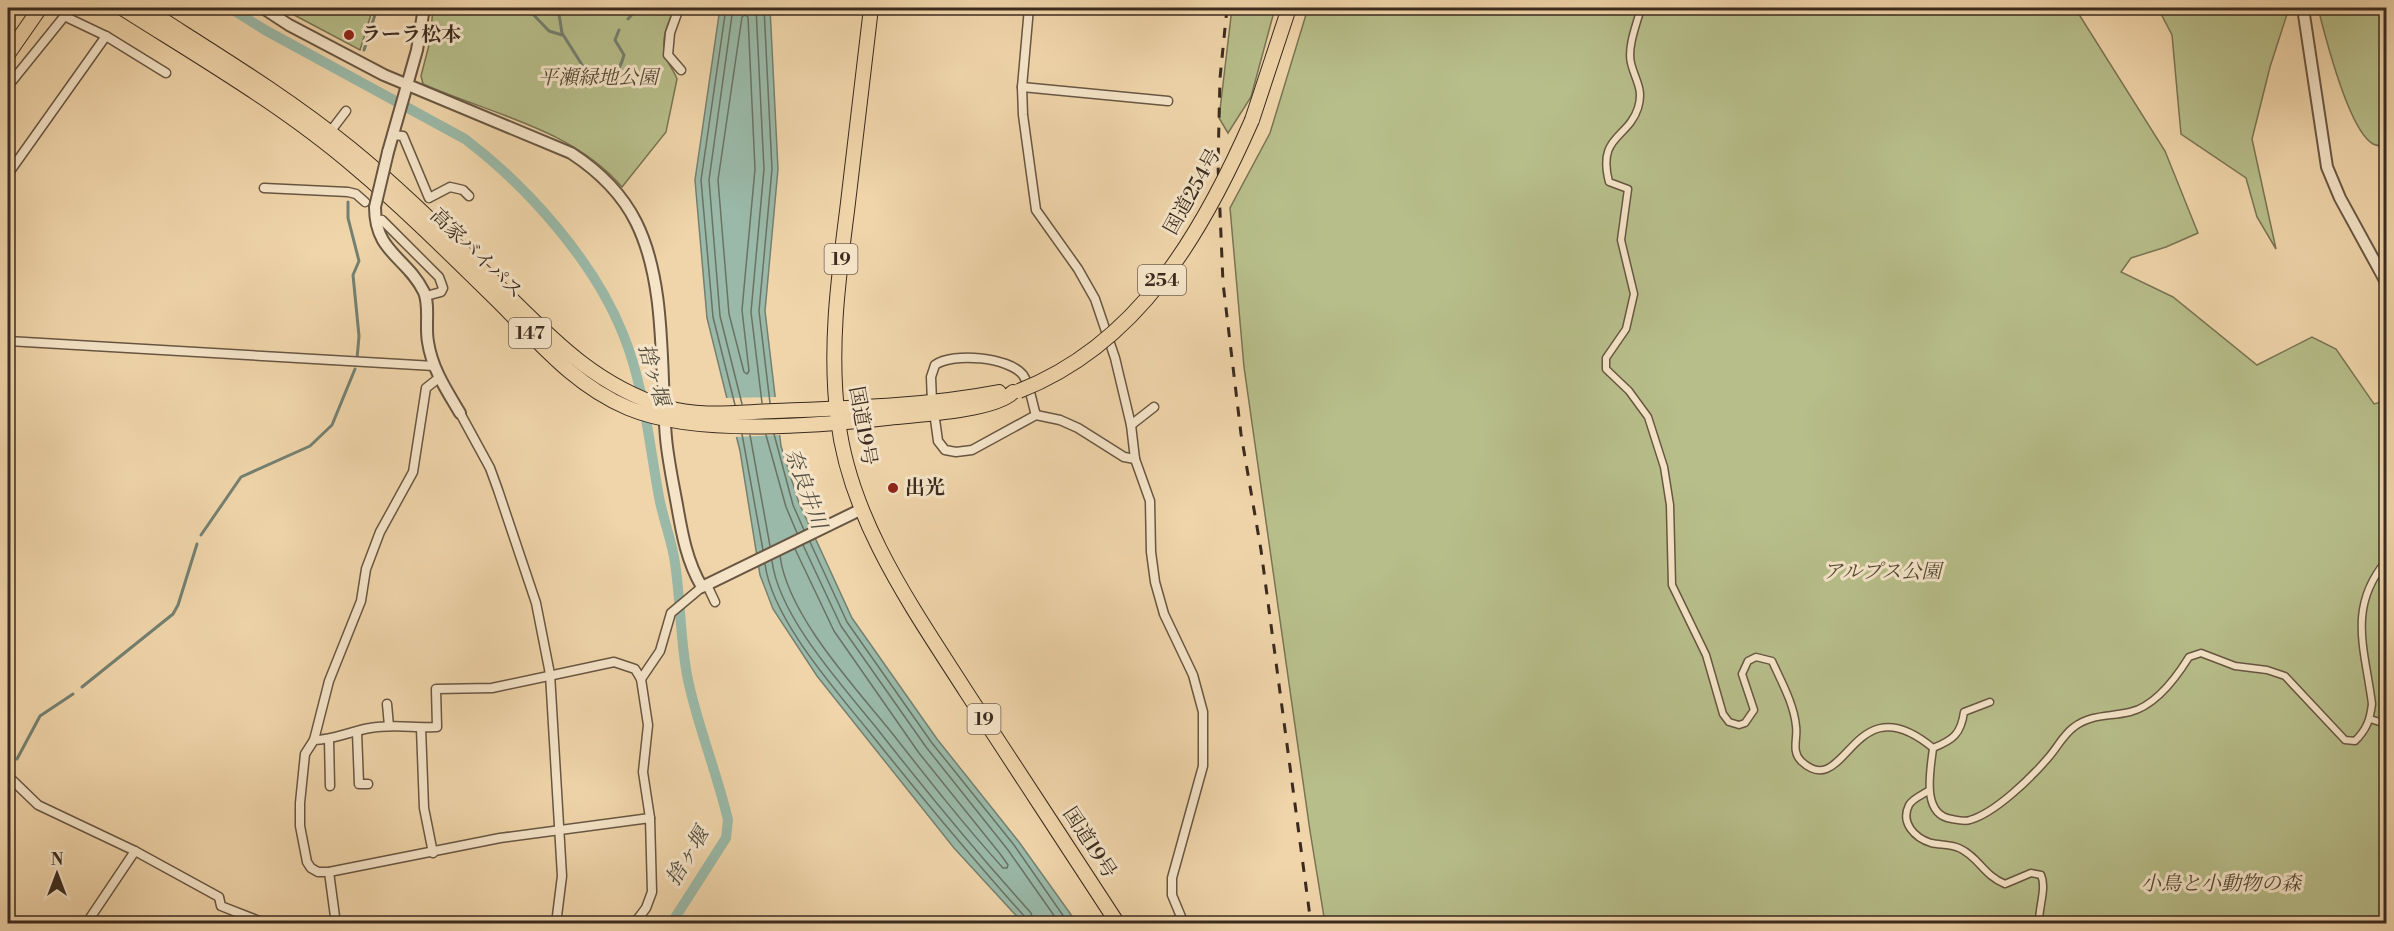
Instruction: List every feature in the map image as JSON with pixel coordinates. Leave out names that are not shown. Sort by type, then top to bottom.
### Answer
[{"type":"main road","points":[[8,54],[40,8]]},
{"type":"main road","name":"高家バイパス","points":[[122,8],[289,116],[369,180],[469,273],[561,365],[589,388],[630,409],[666,413],[837,415]]},
{"type":"main road","name":"高家バイパス","points":[[144,8],[307,114],[352,150],[481,269],[554,342],[590,371],[666,413]]},
{"type":"main road","name":"国道19号","points":[[872,8],[836,297],[833,350],[837,415],[862,509],[889,566],[935,644],[1118,924]]},
{"type":"main road","name":"国道254号","points":[[837,415],[933,407],[977,406],[1007,398],[1016,391],[1046,380],[1093,352],[1115,334],[1144,302],[1197,228],[1224,181],[1252,120],[1289,8]]},
{"type":"street","points":[[8,86],[71,8]]},
{"type":"street","points":[[263,8],[405,90],[571,153],[587,164],[620,197],[636,222],[652,275],[666,413],[682,532],[690,561],[708,585],[715,602]]},
{"type":"street","points":[[424,8],[417,50],[388,152],[370,205],[378,235],[417,279],[426,296],[428,342],[434,366],[490,468],[536,603],[550,674],[560,831],[562,876],[556,924]]},
{"type":"street","points":[[679,8],[670,33],[668,55],[681,70]]},
{"type":"street","points":[[1029,8],[1022,87],[1023,115],[1036,210],[1078,269],[1095,299],[1115,358],[1131,424],[1135,459],[1150,501],[1151,552],[1155,582],[1164,614],[1193,675],[1203,712],[1203,766],[1172,878],[1172,895],[1184,924]]},
{"type":"street","points":[[1641,8],[1630,62],[1641,91],[1638,107],[1634,117],[1612,138],[1607,153],[1609,182],[1628,189],[1621,240],[1634,294],[1626,329],[1606,358],[1606,369],[1629,391],[1648,417],[1664,467],[1670,505],[1672,585],[1706,656],[1723,714],[1729,722],[1739,724],[1751,718],[1754,710],[1742,674],[1748,661],[1764,657],[1772,661],[1786,693],[1797,726],[1795,743],[1797,756],[1807,766],[1818,770],[1834,768],[1860,736],[1882,726],[1906,730],[1933,748]]},
{"type":"street","points":[[2302,8],[2327,167],[2340,198],[2386,282]]},
{"type":"street","points":[[64,16],[106,36],[166,73]]},
{"type":"street","points":[[8,174],[106,36]]},
{"type":"street","points":[[1022,87],[1168,101]]},
{"type":"street","points":[[330,132],[346,111]]},
{"type":"street","points":[[392,135],[403,136],[429,198],[450,187],[463,189],[469,196]]},
{"type":"street","points":[[356,194],[369,180]]},
{"type":"street","points":[[264,188],[356,194],[370,205]]},
{"type":"street","points":[[382,220],[439,277],[444,288],[441,292],[426,296]]},
{"type":"street","points":[[8,341],[434,366]]},
{"type":"street","points":[[1036,416],[1025,378],[1011,364],[955,356],[935,365],[931,377],[933,407],[938,441],[945,450],[956,452],[972,450],[1036,416],[1060,420],[1078,428],[1124,457],[1135,459]]},
{"type":"street","points":[[440,377],[426,388],[413,472],[384,523],[366,569],[361,602],[328,681],[314,740],[305,754],[300,826],[307,862],[318,872],[329,872],[500,838],[650,818]]},
{"type":"street","points":[[1131,424],[1154,407]]},
{"type":"street","points":[[642,679],[660,651],[671,614],[687,600],[708,585],[862,509]]},
{"type":"street","points":[[1933,748],[1928,791],[1937,809],[1947,818],[1968,821],[1986,813],[2024,782],[2048,758],[2070,729],[2087,717],[2133,711],[2157,696],[2189,657],[2201,653],[2235,666],[2267,670],[2285,676],[2345,740],[2355,741],[2364,732],[2370,719],[2372,704],[2360,617],[2366,595],[2377,572],[2386,561]]},
{"type":"street","points":[[314,740],[329,739],[388,726],[437,727],[436,688],[492,688],[615,662],[635,669],[642,679],[648,725],[643,772],[650,818],[652,892],[646,908],[634,924]]},
{"type":"street","points":[[1933,748],[1953,741],[1961,730],[1964,712],[1990,702]]},
{"type":"street","points":[[387,704],[388,726]]},
{"type":"street","points":[[2370,719],[2386,724]]},
{"type":"street","points":[[421,728],[424,808],[433,853]]},
{"type":"street","points":[[357,732],[360,784],[368,784]]},
{"type":"street","points":[[329,739],[330,786]]},
{"type":"street","points":[[8,776],[38,805],[135,851],[219,897],[221,906],[267,924]]},
{"type":"street","points":[[1928,791],[1910,804],[1906,817],[1908,827],[1916,836],[1930,843],[1958,848],[1981,865],[1987,875],[2006,884],[2031,873],[2041,875],[2044,882],[2038,905],[2039,924]]},
{"type":"street","points":[[86,924],[135,851]]},
{"type":"street","points":[[329,872],[336,924]]},
{"type":"green space","name":"ラーラ松本","points":[[281,8],[373,8],[360,50]]},
{"type":"green space","name":"平瀬緑地公園","points":[[433,8],[675,8],[664,38],[666,58],[677,79],[666,132],[622,187],[602,167],[555,137],[423,84],[421,76],[430,41]]},
{"type":"green space","points":[[1232,8],[1275,8],[1251,97],[1228,133],[1219,118]]},
{"type":"green space","name":"アルプス公園","points":[[1308,8],[2075,8],[2165,151],[2198,233],[2166,247],[2131,258],[2121,272],[2173,297],[2257,365],[2312,337],[2336,349],[2374,404],[2386,401],[2386,923],[1325,923],[1244,367],[1230,208],[1270,133]]},
{"type":"green space","points":[[2158,8],[2289,8],[2270,67],[2252,139],[2276,249],[2257,217],[2246,178],[2181,134],[2172,35]]},
{"type":"green space","points":[[2318,8],[2386,8],[2386,147],[2373,144],[2355,121],[2339,81]]},
{"type":"water","points":[[720,8],[770,8],[778,169],[765,311],[781,446],[799,503],[852,618],[937,739],[1019,842],[1077,923],[1023,923],[954,848],[817,676],[773,609],[760,575],[740,451],[707,318],[695,180]]},
{"type":"pier","points":[[778,397],[783,435],[734,437],[724,398]]},
{"type":"waterway","name":"捨ヶ堰","points":[[230,8],[265,30],[465,139],[488,158],[535,202],[577,253],[595,279],[623,334],[641,394],[659,497],[672,546],[688,680],[728,820],[726,838],[671,924]]},
{"type":"waterway","points":[[364,50],[377,8]]},
{"type":"waterway","points":[[527,8],[549,31],[562,35]]},
{"type":"waterway","points":[[558,8],[562,33],[591,79],[604,80],[614,76],[620,67],[624,55],[615,40],[619,30]]},
{"type":"waterway","points":[[628,19],[638,8]]},
{"type":"waterway","points":[[348,202],[348,218],[359,261],[353,275],[359,336],[357,359]]},
{"type":"waterway","points":[[201,535],[241,477],[310,446],[332,425],[355,369]]},
{"type":"waterway","points":[[82,687],[173,614],[178,605],[197,544]]},
{"type":"waterway","points":[[17,759],[40,716],[73,694]]},
{"type":"railway","points":[[1227,8],[1220,78],[1218,165],[1223,283],[1241,434],[1261,550],[1311,924]]},
{"type":"place","name":"ラーラ松本","points":[[349,35]]},
{"type":"place","name":"出光","points":[[893,488]]},
{"type":"water label","name":"奈良井川","points":[[805,489]]},
{"type":"park label","name":"小鳥と小動物の森","points":[[2221,884]]}]
